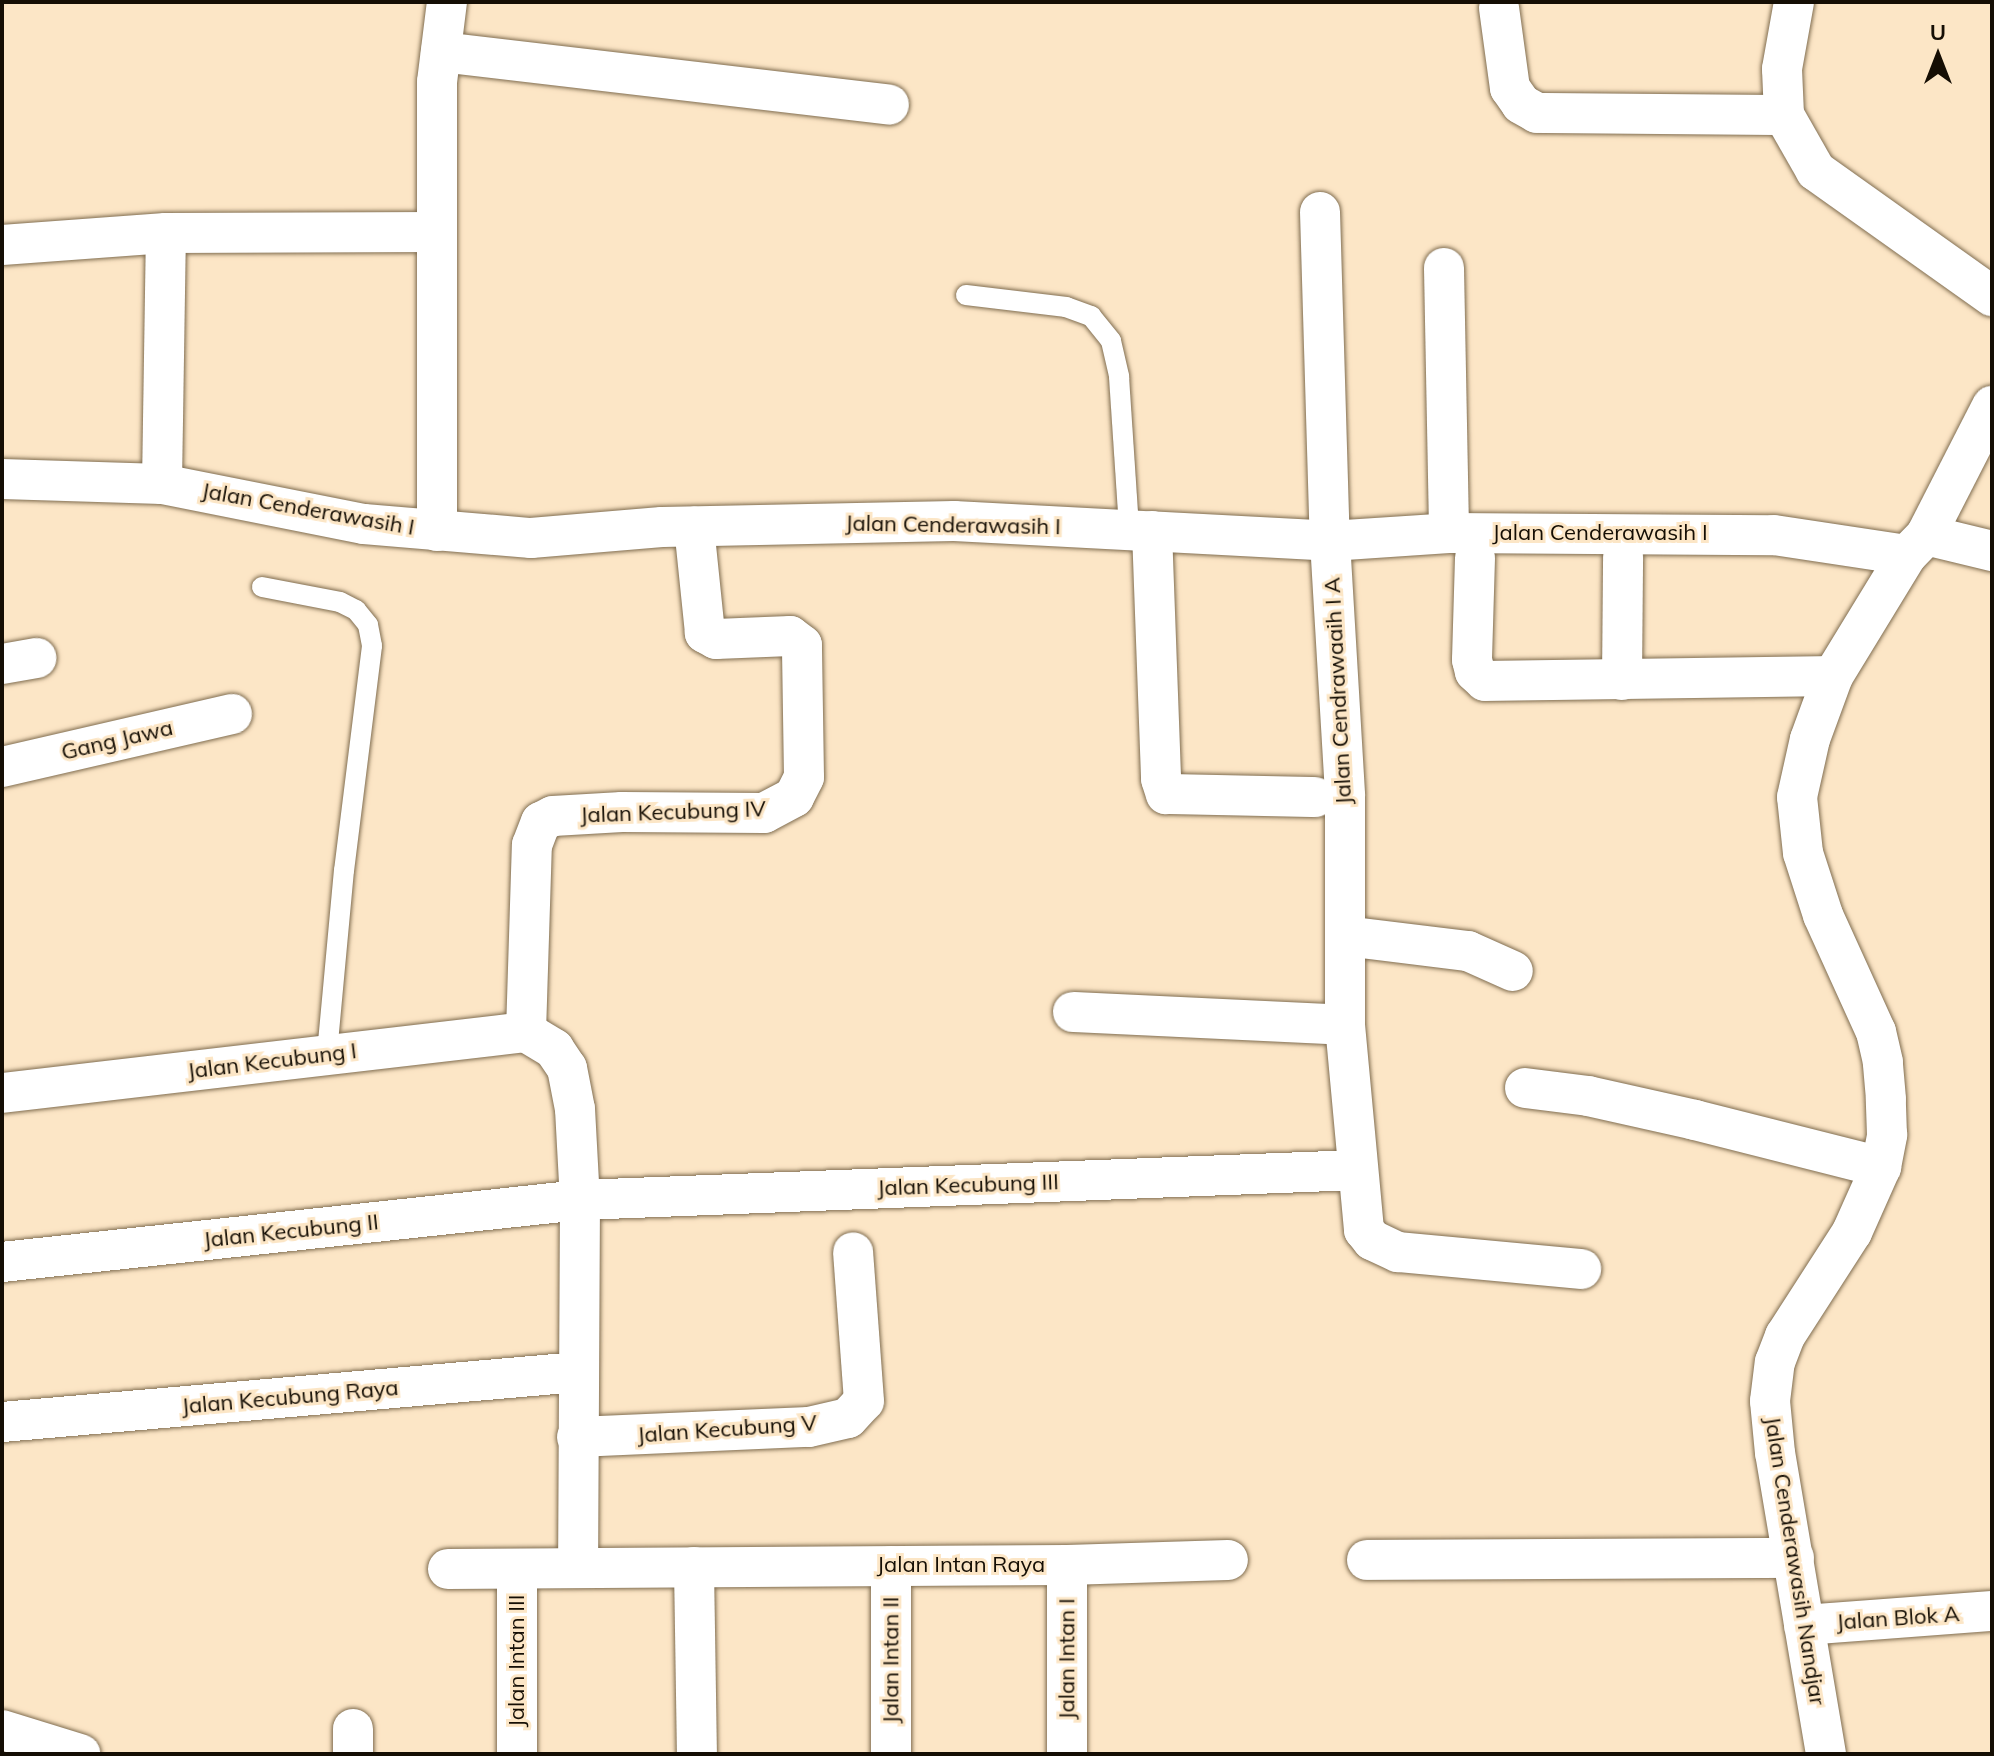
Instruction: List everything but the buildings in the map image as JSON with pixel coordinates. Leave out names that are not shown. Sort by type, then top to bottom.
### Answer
[{"type":"street","points":[[437,531],[437,82],[447,2]]},
{"type":"street","points":[[1794,2],[1782,69],[1784,115],[1816,171],[1992,296]]},
{"type":"street","points":[[1499,8],[1507,80],[1521,104],[1537,113],[1784,115]]},
{"type":"street","points":[[441,52],[889,105]]},
{"type":"street","name":"Jalan Cendrawaaih I A","points":[[1320,212],[1330,541],[1345,796],[1345,1025],[1356,1170],[1364,1230],[1383,1246],[1398,1252],[1581,1269]]},
{"type":"street","points":[[2,245],[166,233],[437,232]]},
{"type":"street","points":[[162,484],[166,233]]},
{"type":"street","points":[[1444,268],[1462,545],[1472,660],[1479,678],[1485,681],[1833,676]]},
{"type":"street","name":"Jalan Cenderawasih Nandjar","points":[[1826,1754],[1771,1422],[1775,1362],[1804,1302],[1852,1232],[1881,1167],[1887,1135],[1883,1062],[1876,1032],[1823,915],[1803,853],[1797,797],[1810,739],[1833,676],[1916,545],[1992,406]]},
{"type":"street","name":"Jalan Cenderawasih I","points":[[2,479],[162,484],[364,524],[531,538],[694,527],[954,521],[1462,545],[1774,535],[1992,551]]},
{"type":"street","name":"Jalan Kecubung IV","points":[[533,1035],[532,845],[541,822],[553,816],[622,812],[764,813],[794,797],[804,777],[802,645],[790,636],[716,639],[705,633],[694,527]]},
{"type":"street","points":[[1140,530],[1161,779],[1166,794],[1315,797]]},
{"type":"street","points":[[1622,680],[1623,557]]},
{"type":"street","name":"Gang Jawa","points":[[2,767],[232,714]]},
{"type":"street","points":[[1345,936],[1468,951],[1513,971]]},
{"type":"street","points":[[1073,1012],[1345,1025]]},
{"type":"street","points":[[533,1035],[562,1058],[575,1109],[580,1200],[578,1568]]},
{"type":"street","name":"Jalan Kecubung I","points":[[2,1093],[327,1055],[533,1035]]},
{"type":"street","points":[[1525,1088],[1588,1096],[1665,1113],[1881,1167]]},
{"type":"street","name":"Jalan Kecubung III","points":[[580,1200],[1356,1170]]},
{"type":"street","name":"Jalan Kecubung II","points":[[2,1262],[580,1200]]},
{"type":"street","name":"Jalan Kecubung V","points":[[577,1437],[809,1427],[848,1418],[864,1401],[853,1252]]},
{"type":"street","name":"Jalan Kecubung Raya","points":[[2,1422],[578,1372]]},
{"type":"street","points":[[1367,1560],[1794,1558]]},
{"type":"street","name":"Jalan Intan Raya","points":[[448,1569],[1067,1565],[1228,1560]]},
{"type":"street","name":"Jalan Intan I","points":[[1067,1565],[1067,1754]]},
{"type":"street","name":"Jalan Intan II","points":[[891,1566],[891,1754]]},
{"type":"street","points":[[694,1567],[697,1754]]},
{"type":"street","name":"Jalan Intan III","points":[[517,1569],[517,1754]]},
{"type":"street","name":"Jalan Blok A","points":[[1804,1625],[1992,1611]]},
{"type":"street","points":[[2,1730],[80,1754]]},
{"type":"lane","points":[[966,295],[1066,307],[1091,316],[1111,341],[1119,377],[1140,530]]},
{"type":"lane","points":[[262,587],[340,602],[356,610],[368,625],[372,646],[344,870],[327,1055]]}]
